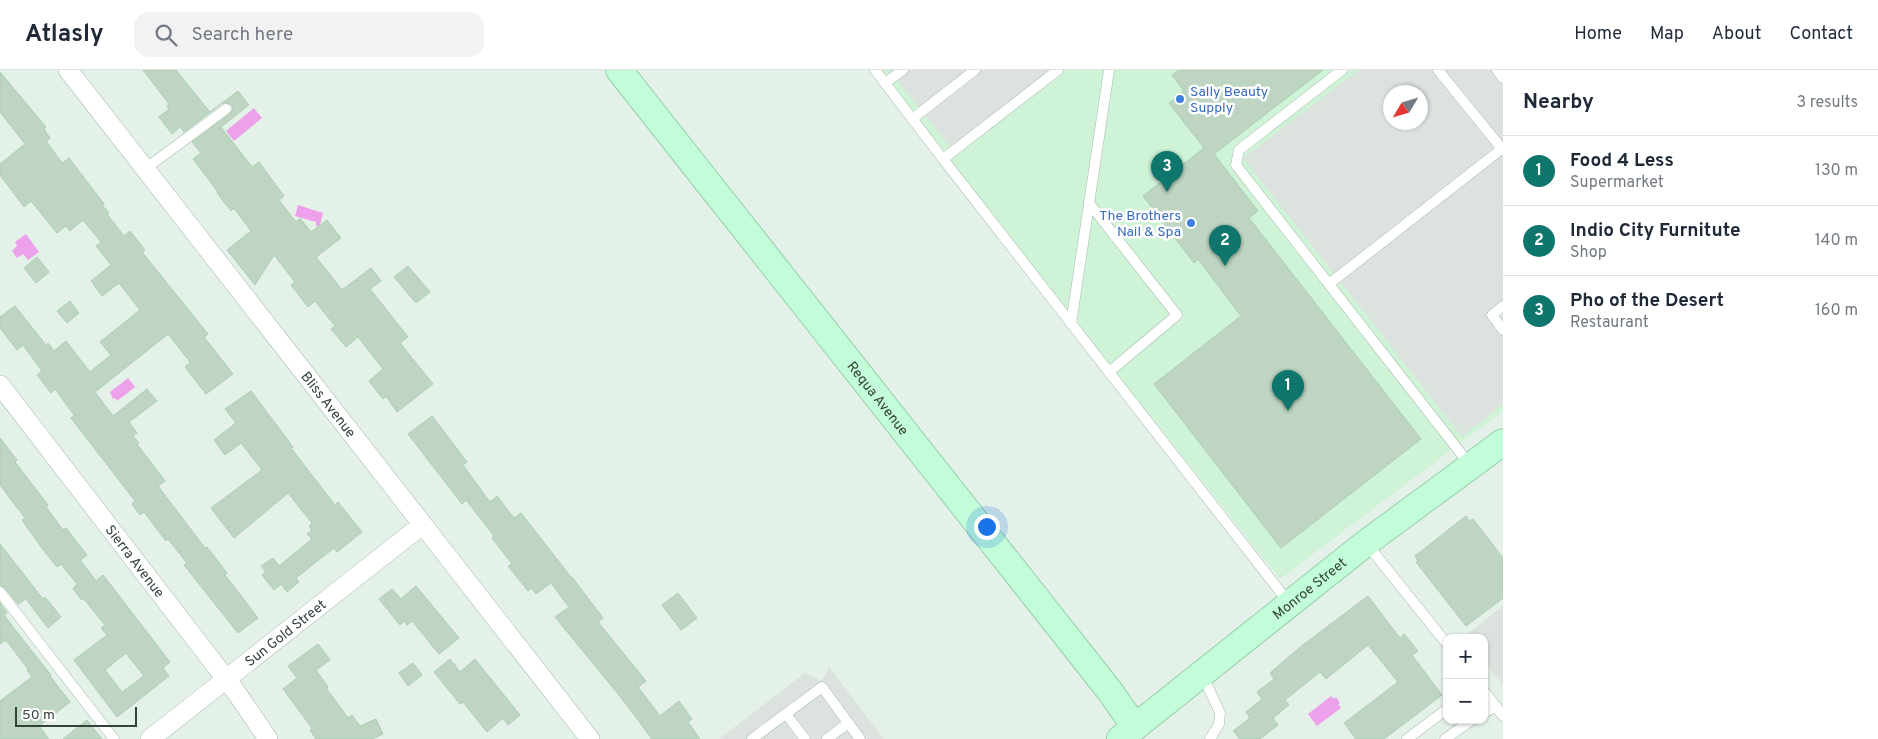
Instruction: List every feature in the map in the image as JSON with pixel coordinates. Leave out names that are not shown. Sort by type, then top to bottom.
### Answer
[{"type":"street","name":"Bliss Avenue","points":[[68,70],[590,739]]},
{"type":"street","name":"Requa Avenue","points":[[619,70],[1109,690],[1133,735]]},
{"type":"street","name":"Sierra Avenue","points":[[0,385],[226,680],[268,739]]},
{"type":"street","name":"Monroe Street","points":[[1133,735],[1202,674],[1366,543],[1503,442]]},
{"type":"street","name":"Sun Gold Street","points":[[150,739],[422,525]]},
{"type":"lane","points":[[875,70],[943,160],[1290,604]]},
{"type":"lane","points":[[885,83],[902,70]]},
{"type":"lane","points":[[912,119],[975,70]]},
{"type":"lane","points":[[943,160],[1058,70]]},
{"type":"lane","points":[[1071,324],[1109,70]]},
{"type":"lane","points":[[1342,70],[1238,150],[1236,165],[1471,466]]},
{"type":"lane","points":[[1329,284],[1503,149],[1438,70]]},
{"type":"lane","points":[[1497,70],[1503,78]]},
{"type":"lane","points":[[145,169],[226,109]]},
{"type":"lane","points":[[1089,203],[1177,315],[1109,372]]},
{"type":"lane","points":[[1503,306],[1492,315],[1503,330]]},
{"type":"lane","points":[[1366,543],[1443,639]]},
{"type":"lane","points":[[0,592],[114,739]]},
{"type":"lane","points":[[1202,674],[1220,713],[1219,724],[1210,739]]},
{"type":"lane","points":[[752,739],[822,687],[860,739]]},
{"type":"lane","points":[[1488,697],[1503,716]]},
{"type":"lane","points":[[1488,711],[1496,706]]},
{"type":"lane","points":[[1407,739],[1443,712]]},
{"type":"lane","points":[[786,714],[805,739]]},
{"type":"lane","points":[[827,739],[848,723]]},
{"type":"lane","points":[[1445,739],[1466,724]]},
{"type":"shaded area","points":[[874,70],[1503,70],[1503,411],[1280,579],[1138,400],[1032,273]]},
{"type":"shaded area","points":[[889,70],[1053,70],[954,152]]},
{"type":"shaded area","points":[[1359,70],[1503,70],[1503,404],[1462,437],[1243,158]]},
{"type":"shaded area","points":[[254,108],[262,118],[234,141],[226,131]]},
{"type":"shaded area","points":[[298,205],[323,213],[320,225],[316,226],[316,222],[295,216]]},
{"type":"shaded area","points":[[26,234],[39,252],[28,260],[23,254],[17,258],[12,251],[17,246],[15,242]]},
{"type":"shaded area","points":[[128,378],[135,387],[117,401],[115,398],[113,399],[110,392]]},
{"type":"shaded area","points":[[1503,606],[1503,685],[1488,666],[1488,634],[1468,634]]},
{"type":"shaded area","points":[[829,667],[884,739],[719,739],[805,673],[822,681]]},
{"type":"shaded area","points":[[1331,696],[1334,699],[1336,697],[1341,708],[1317,726],[1308,714]]},
{"type":"building","points":[[143,70],[176,70],[210,112],[222,103],[184,132],[180,127],[172,134],[159,117],[169,109],[167,106],[169,104]]},
{"type":"building","points":[[1179,70],[1323,70],[1214,154],[1258,211],[1249,218],[1421,439],[1281,548],[1154,384],[1241,316],[1198,259],[1194,263],[1143,196],[1204,148],[1169,103],[1184,91],[1172,75]]},
{"type":"building","points":[[0,72],[46,127],[44,129],[50,138],[46,141],[62,163],[69,158],[104,204],[102,205],[109,213],[107,214],[124,236],[130,231],[145,250],[142,252],[208,334],[204,337],[233,374],[206,394],[185,367],[190,362],[168,334],[95,392],[113,416],[147,389],[157,401],[129,422],[137,433],[133,436],[165,481],[158,486],[205,548],[207,547],[227,573],[225,575],[258,618],[238,633],[184,565],[187,563],[168,539],[166,541],[144,512],[140,515],[132,504],[135,501],[71,418],[74,415],[55,389],[51,393],[37,375],[42,371],[23,345],[17,350],[0,328],[0,317],[15,306],[46,345],[48,343],[54,351],[66,341],[90,372],[111,355],[100,342],[140,310],[119,283],[102,296],[91,281],[111,265],[96,246],[101,242],[83,220],[70,231],[66,226],[57,233],[31,201],[24,207],[0,175],[0,164],[25,144],[0,112]]},
{"type":"building","points":[[238,91],[249,105],[221,127],[252,167],[259,162],[284,196],[279,200],[296,222],[300,218],[311,232],[327,220],[341,238],[316,257],[342,290],[371,268],[381,281],[370,289],[408,337],[400,343],[433,384],[397,412],[386,396],[383,399],[369,381],[383,369],[358,337],[346,347],[331,329],[335,326],[315,301],[308,307],[291,285],[295,282],[274,255],[255,285],[227,250],[251,231],[234,208],[231,211],[193,159],[201,153],[192,142],[230,114],[233,109],[232,105],[222,103]]},
{"type":"building","points":[[37,257],[49,272],[36,283],[24,268]]},
{"type":"building","points":[[408,266],[430,292],[416,303],[394,277]]},
{"type":"building","points":[[70,301],[79,313],[67,323],[57,311]]},
{"type":"building","points":[[251,391],[293,447],[291,448],[335,505],[338,502],[362,532],[337,552],[334,548],[296,578],[299,582],[287,592],[281,584],[274,590],[262,575],[266,572],[261,566],[273,558],[279,566],[312,539],[307,534],[312,530],[309,526],[312,523],[288,493],[234,538],[211,508],[262,470],[241,443],[225,455],[214,440],[236,423],[225,409]]},
{"type":"building","points":[[432,416],[467,462],[463,465],[490,502],[497,496],[514,518],[521,513],[572,577],[603,618],[598,622],[646,681],[638,687],[660,716],[679,701],[692,719],[688,722],[700,739],[652,739],[623,700],[555,617],[569,607],[551,583],[536,594],[532,588],[528,591],[508,566],[512,564],[492,538],[494,536],[466,500],[462,504],[408,434]]},
{"type":"building","points":[[0,438],[17,460],[15,462],[48,505],[46,507],[63,530],[66,528],[87,555],[80,560],[96,581],[103,575],[170,662],[163,668],[169,676],[117,717],[74,660],[107,635],[101,628],[105,625],[73,589],[77,584],[61,564],[57,567],[41,547],[22,520],[25,518],[0,485]],"holes":[[[126,653],[144,676],[122,692],[105,670]]]},
{"type":"building","points":[[1466,516],[1469,521],[1473,519],[1503,558],[1503,598],[1466,626],[1416,562],[1418,561],[1415,556]]},
{"type":"building","points":[[0,544],[43,599],[45,597],[61,617],[48,628],[26,599],[18,604],[5,588],[0,585]]},
{"type":"building","points":[[416,586],[459,638],[439,654],[412,621],[407,625],[404,621],[400,625],[379,599],[392,589],[401,599]]},
{"type":"building","points":[[678,593],[697,618],[681,630],[662,605]]},
{"type":"building","points":[[1368,596],[1400,638],[1404,634],[1418,651],[1412,655],[1442,695],[1384,739],[1356,739],[1344,723],[1398,682],[1368,645],[1326,679],[1320,672],[1285,700],[1289,705],[1273,718],[1278,725],[1260,739],[1240,739],[1233,731],[1250,718],[1246,712],[1262,699],[1257,692],[1274,679],[1270,673],[1299,648]]},
{"type":"building","points":[[0,603],[7,613],[4,615],[70,702],[39,726],[49,739],[0,739],[0,701],[32,677],[6,640],[0,644]]},
{"type":"building","points":[[318,644],[330,660],[316,670],[328,687],[326,688],[348,718],[352,715],[360,726],[376,719],[383,734],[372,739],[316,739],[310,730],[312,728],[283,689],[297,678],[288,666]]},
{"type":"building","points":[[450,659],[460,672],[475,659],[520,715],[508,725],[503,718],[487,732],[463,702],[460,704],[434,672]]},
{"type":"building","points":[[413,663],[422,675],[408,686],[399,673]]},
{"type":"building","points":[[87,720],[102,739],[63,739]]},
{"type":"place","name":"Sally Beauty Supply","points":[[1180,99]]},
{"type":"place","name":"Pho of the Desert","points":[[1167,192]]},
{"type":"place","name":"The Brothers Nail & Spa","points":[[1191,223]]},
{"type":"place","name":"Indio City Furnitute","points":[[1225,266]]},
{"type":"place","name":"Food 4 Less","points":[[1288,411]]}]
